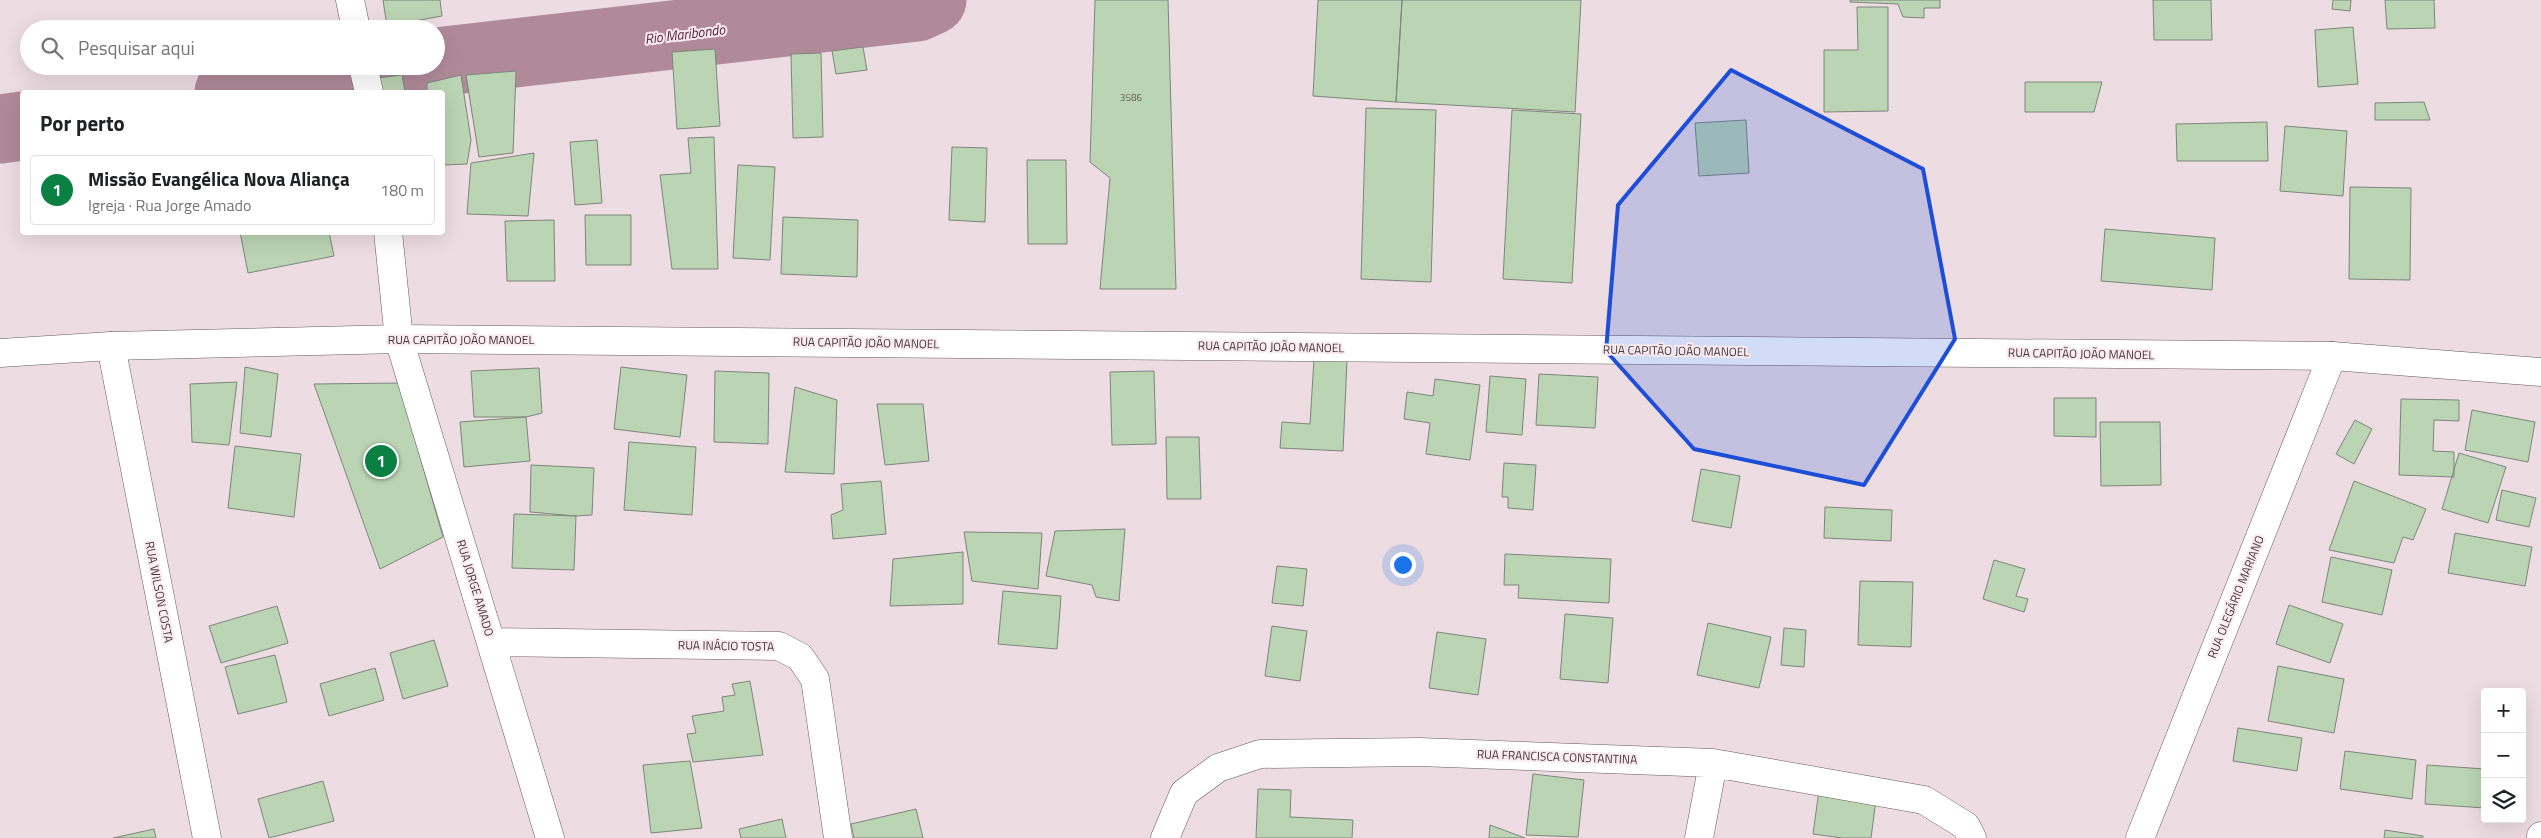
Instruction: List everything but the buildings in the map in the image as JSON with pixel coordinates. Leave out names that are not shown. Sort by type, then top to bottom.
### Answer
[{"type":"street","points":[[350,0],[354,20]]},
{"type":"street","points":[[365,75],[368,90]]},
{"type":"street","name":"RUA JORGE AMADO","points":[[388,235],[399,339],[550,838]]},
{"type":"street","name":"RUA CAPITÃO JOÃO MANOEL","points":[[0,353],[111,346],[399,339],[2332,356],[2541,372]]},
{"type":"street","name":"RUA WILSON COSTA","points":[[111,346],[207,838]]},
{"type":"street","name":"RUA OLEGÁRIO MARIANO","points":[[2140,838],[2332,356]]},
{"type":"street","name":"RUA INÁCIO TOSTA","points":[[492,642],[779,646],[800,657],[815,679],[838,838]]},
{"type":"street","name":"RUA FRANCISCA CONSTANTINA","points":[[1164,838],[1184,793],[1218,768],[1260,754],[1419,752],[1713,763],[1924,800],[1966,826],[1972,838]]},
{"type":"street","points":[[1699,838],[1713,763]]},
{"type":"highlighted area","points":[[1731,70],[1923,169],[1955,339],[1864,485],[1694,449],[1606,351],[1618,205]]},
{"type":"waterway","name":"Rio Maribondo","points":[[445,61],[917,7],[932,0]]},
{"type":"waterway","name":"Rio Maribondo","points":[[242,90],[343,75]]},
{"type":"waterway","name":"Rio Maribondo","points":[[0,129],[20,126]]},
{"type":"place","name":"Missão Evangélica Nova Aliança","points":[[381,461]]}]
